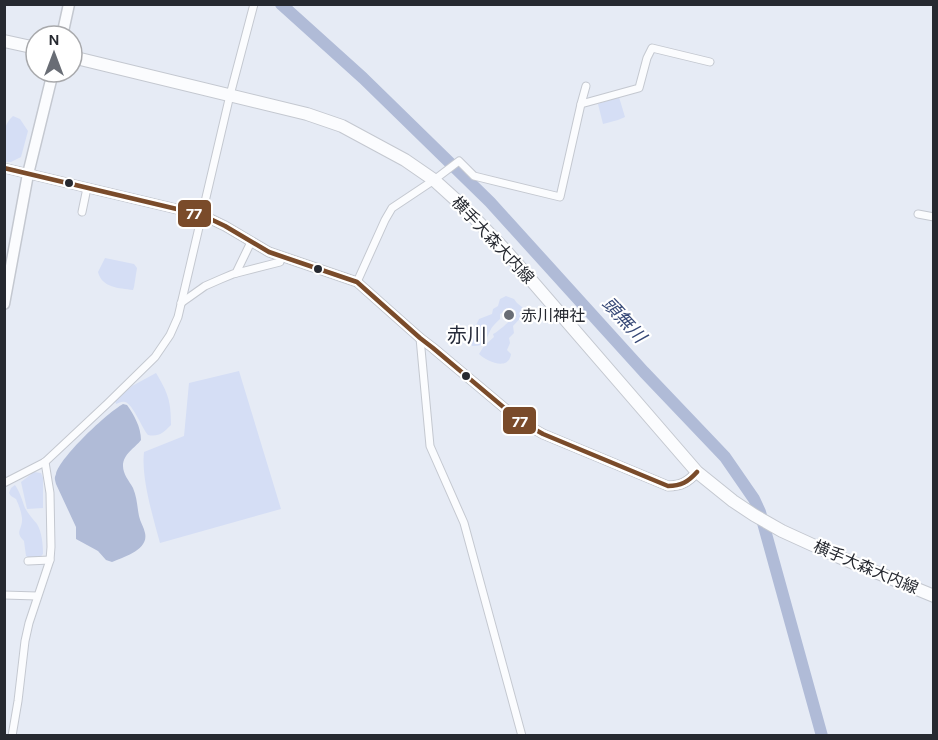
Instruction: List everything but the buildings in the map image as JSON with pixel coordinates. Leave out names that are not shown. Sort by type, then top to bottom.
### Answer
[{"type":"main road","points":[[65,24],[69,4]]},
{"type":"main road","points":[[4,41],[24,45]]},
{"type":"main road","name":"横手大森大内線","points":[[84,60],[307,114],[342,126],[405,160],[434,180],[466,209],[506,251],[697,472],[733,501],[783,531],[933,596]]},
{"type":"main road","points":[[4,304],[28,174],[50,84]]},
{"type":"street","points":[[4,483],[45,462],[155,357],[170,335],[178,317],[230,95],[254,5]]},
{"type":"street","points":[[581,104],[639,88],[652,48],[710,62]]},
{"type":"street","points":[[357,282],[392,208],[459,161],[474,176],[560,197],[586,86]]},
{"type":"street","points":[[4,168],[202,215],[269,252],[357,282],[420,338],[520,420],[543,434],[668,486],[678,486],[688,482],[697,472]]},
{"type":"street","points":[[82,212],[87,188]]},
{"type":"street","points":[[918,214],[933,217]]},
{"type":"street","points":[[236,273],[251,242]]},
{"type":"street","points":[[181,303],[205,285],[236,273],[280,262],[281,257]]},
{"type":"street","points":[[420,338],[430,446],[464,523],[522,735]]},
{"type":"street","points":[[12,735],[29,622],[50,560],[50,493],[45,462]]},
{"type":"street","points":[[28,561],[50,560]]},
{"type":"street","points":[[4,595],[37,596]]},
{"type":"shaded area","points":[[619,97],[625,117],[603,124],[598,104]]},
{"type":"shaded area","points":[[13,116],[20,119],[28,131],[21,157],[5,162],[4,131]]},
{"type":"shaded area","points":[[105,258],[134,264],[137,268],[133,290],[112,286],[103,281],[98,272]]},
{"type":"shaded area","points":[[506,296],[514,299],[527,311],[513,326],[514,333],[509,338],[510,343],[507,350],[511,354],[509,359],[502,364],[487,360],[479,354],[494,337],[493,334],[512,318],[515,310],[510,309],[500,314],[500,319],[484,342],[479,345],[472,346],[468,337],[468,328],[470,325],[476,325],[479,319],[492,314],[500,299]]},
{"type":"shaded area","points":[[239,371],[281,509],[160,543],[146,485],[144,452],[184,436],[189,383]]},
{"type":"shaded area","points":[[156,373],[168,398],[171,425],[161,434],[148,435],[128,404],[123,402],[116,404],[115,401],[132,386]]},
{"type":"shaded area","points":[[123,404],[127,405],[132,413],[141,435],[141,440],[127,455],[123,466],[134,491],[145,539],[134,552],[112,562],[76,539],[76,527],[55,478],[59,466],[75,447]]},
{"type":"shaded area","points":[[34,472],[41,473],[43,478],[43,508],[27,509],[21,482]]},
{"type":"shaded area","points":[[15,485],[25,508],[40,531],[43,554],[40,557],[26,556],[24,541],[19,533],[22,522],[20,510],[16,499],[9,493]]},
{"type":"waterway","name":"頭無川","points":[[281,4],[363,78],[490,202],[644,372],[725,457],[754,499],[760,512],[822,736]]},
{"type":"transit line","name":"77","points":[[4,168],[202,215],[269,252],[357,282],[520,421],[543,434],[668,486],[684,483],[697,472]]},
{"type":"place","name":"赤川神社","points":[[509,315]]},
{"type":"district","name":"赤川","points":[[467,335]]}]
